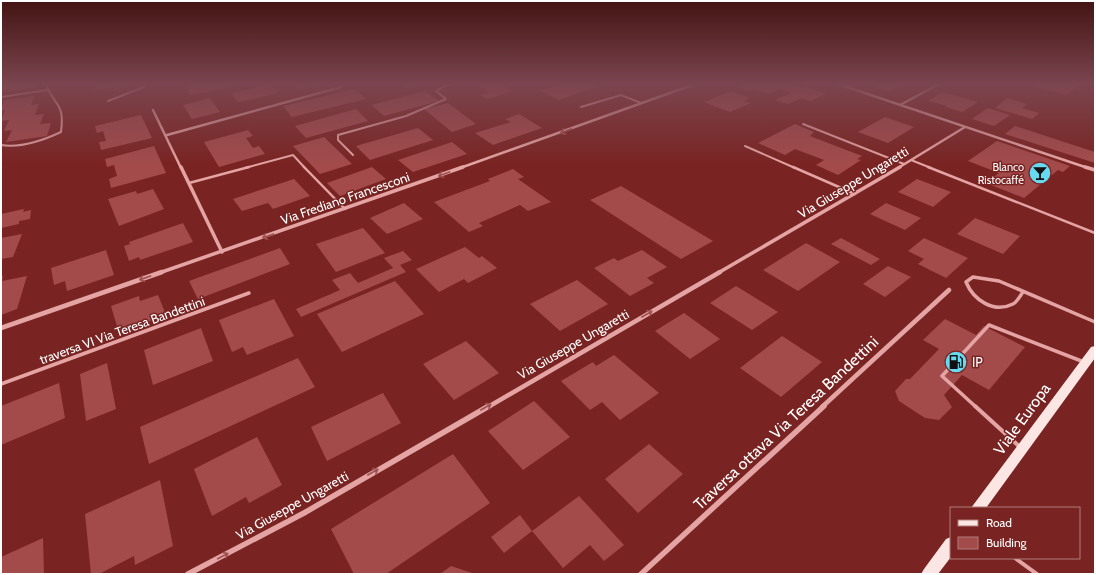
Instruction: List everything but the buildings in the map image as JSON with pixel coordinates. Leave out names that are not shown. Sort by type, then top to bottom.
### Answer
[{"type":"main road","name":"Viale Europa","points":[[979,507],[1095,350]]},
{"type":"main road","points":[[929,574],[950,545]]},
{"type":"street","points":[[153,111],[167,135],[222,252]]},
{"type":"street","points":[[167,135],[255,111]]},
{"type":"street","name":"Via Frediano Francesconi","points":[[1,328],[345,209],[619,111]]},
{"type":"street","points":[[917,111],[1095,170]]},
{"type":"street","name":"Via Giuseppe Ungaretti","points":[[188,574],[304,513],[855,194],[965,127]]},
{"type":"street","name":"Traversa ottava Via Teresa Bandettini","points":[[641,574],[949,290]]},
{"type":"lane","points":[[1,145],[5,146],[45,138],[61,132],[64,117],[63,111]]},
{"type":"lane","points":[[353,155],[338,140],[338,135],[406,116],[416,111]]},
{"type":"lane","points":[[803,124],[904,164]]},
{"type":"lane","points":[[745,146],[855,194]]},
{"type":"lane","points":[[189,183],[292,155],[345,209]]},
{"type":"lane","points":[[911,160],[1095,232]]},
{"type":"lane","points":[[1024,292],[1014,304],[999,307],[987,305],[978,301],[969,292],[966,282],[973,277],[986,278],[1024,292],[1095,322]]},
{"type":"lane","name":"traversa VI Via Teresa Bandettini","points":[[1,384],[249,294]]},
{"type":"lane","points":[[1022,450],[942,376],[989,325],[1085,363]]},
{"type":"lane","points":[[1016,559],[1037,574]]},
{"type":"place","name":"Blanco Ristocaffé","points":[[1040,173]]},
{"type":"place","name":"IP","points":[[956,362]]}]
